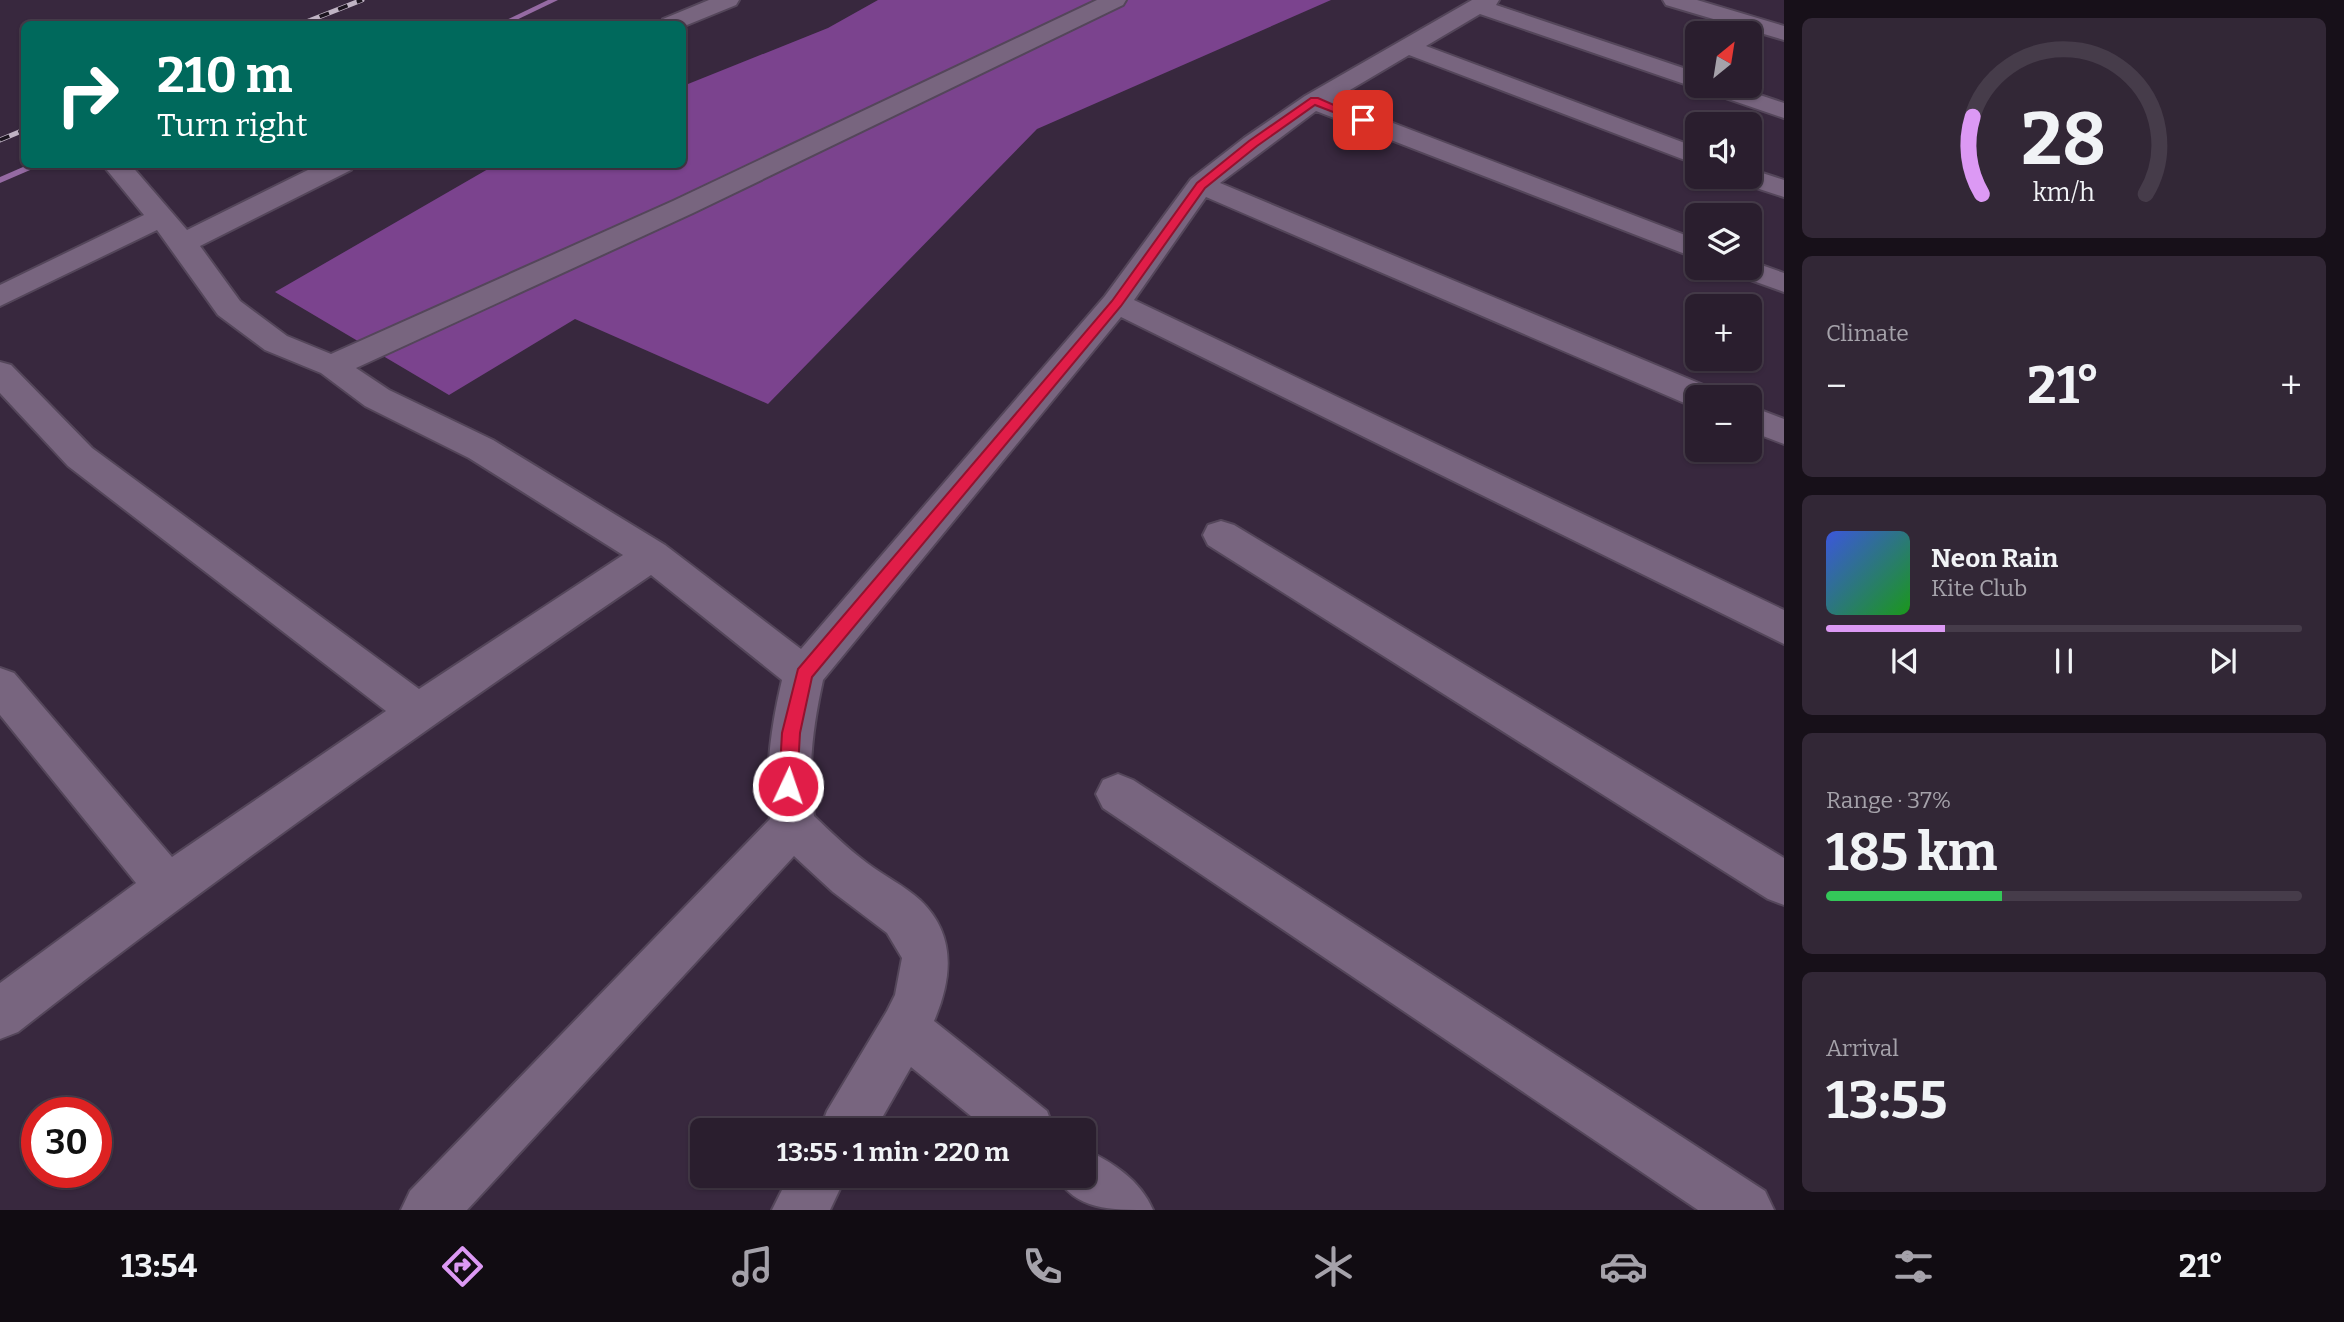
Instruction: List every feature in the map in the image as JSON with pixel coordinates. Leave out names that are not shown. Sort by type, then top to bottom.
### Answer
[{"type":"street","points":[[678,21],[728,0]]},
{"type":"street","points":[[332,366],[684,207],[1115,0]]},
{"type":"street","points":[[1674,0],[1784,33]]},
{"type":"street","points":[[853,1118],[905,1030],[919,998],[926,958],[920,938],[904,917],[849,877],[793,826],[788,786],[791,733],[804,674],[1116,303],[1201,185],[1253,143],[1314,101],[1483,3],[1685,76]]},
{"type":"street","points":[[1408,47],[1685,152]]},
{"type":"street","points":[[1746,98],[1784,111]]},
{"type":"street","points":[[1314,101],[1685,245]]},
{"type":"street","points":[[118,168],[171,231],[229,308],[276,343],[332,366],[377,398],[481,449],[652,555],[804,674]]},
{"type":"street","points":[[0,297],[332,168]]},
{"type":"street","points":[[1762,182],[1784,190]]},
{"type":"street","points":[[1201,185],[1685,390]]},
{"type":"street","points":[[1762,275],[1784,283]]},
{"type":"street","points":[[1116,303],[1784,628]]},
{"type":"street","points":[[0,373],[80,457],[418,712]]},
{"type":"street","points":[[1762,423],[1784,432]]},
{"type":"street","points":[[1221,535],[1784,883]]},
{"type":"street","points":[[0,1014],[168,887],[418,712],[652,555]]},
{"type":"street","points":[[0,685],[168,887]]},
{"type":"street","points":[[1118,794],[1746,1210]]},
{"type":"street","points":[[429,1210],[793,826]]},
{"type":"street","points":[[905,1030],[1013,1118]]},
{"type":"street","points":[[1096,1187],[1125,1210]]},
{"type":"street","points":[[800,1210],[813,1188]]},
{"type":"shaded area","points":[[878,0],[1331,0],[1037,129],[768,404],[575,319],[449,395],[275,292],[490,168],[686,168],[686,85],[828,28]]},
{"type":"waterway","points":[[508,21],[554,0]]},
{"type":"waterway","points":[[0,180],[30,168]]},
{"type":"railway","points":[[309,21],[362,0]]},
{"type":"railway","points":[[0,140],[21,131]]},
{"type":"route","points":[[788,786],[791,733],[804,674],[1116,303],[1201,185],[1253,143],[1314,101],[1363,120]]}]
